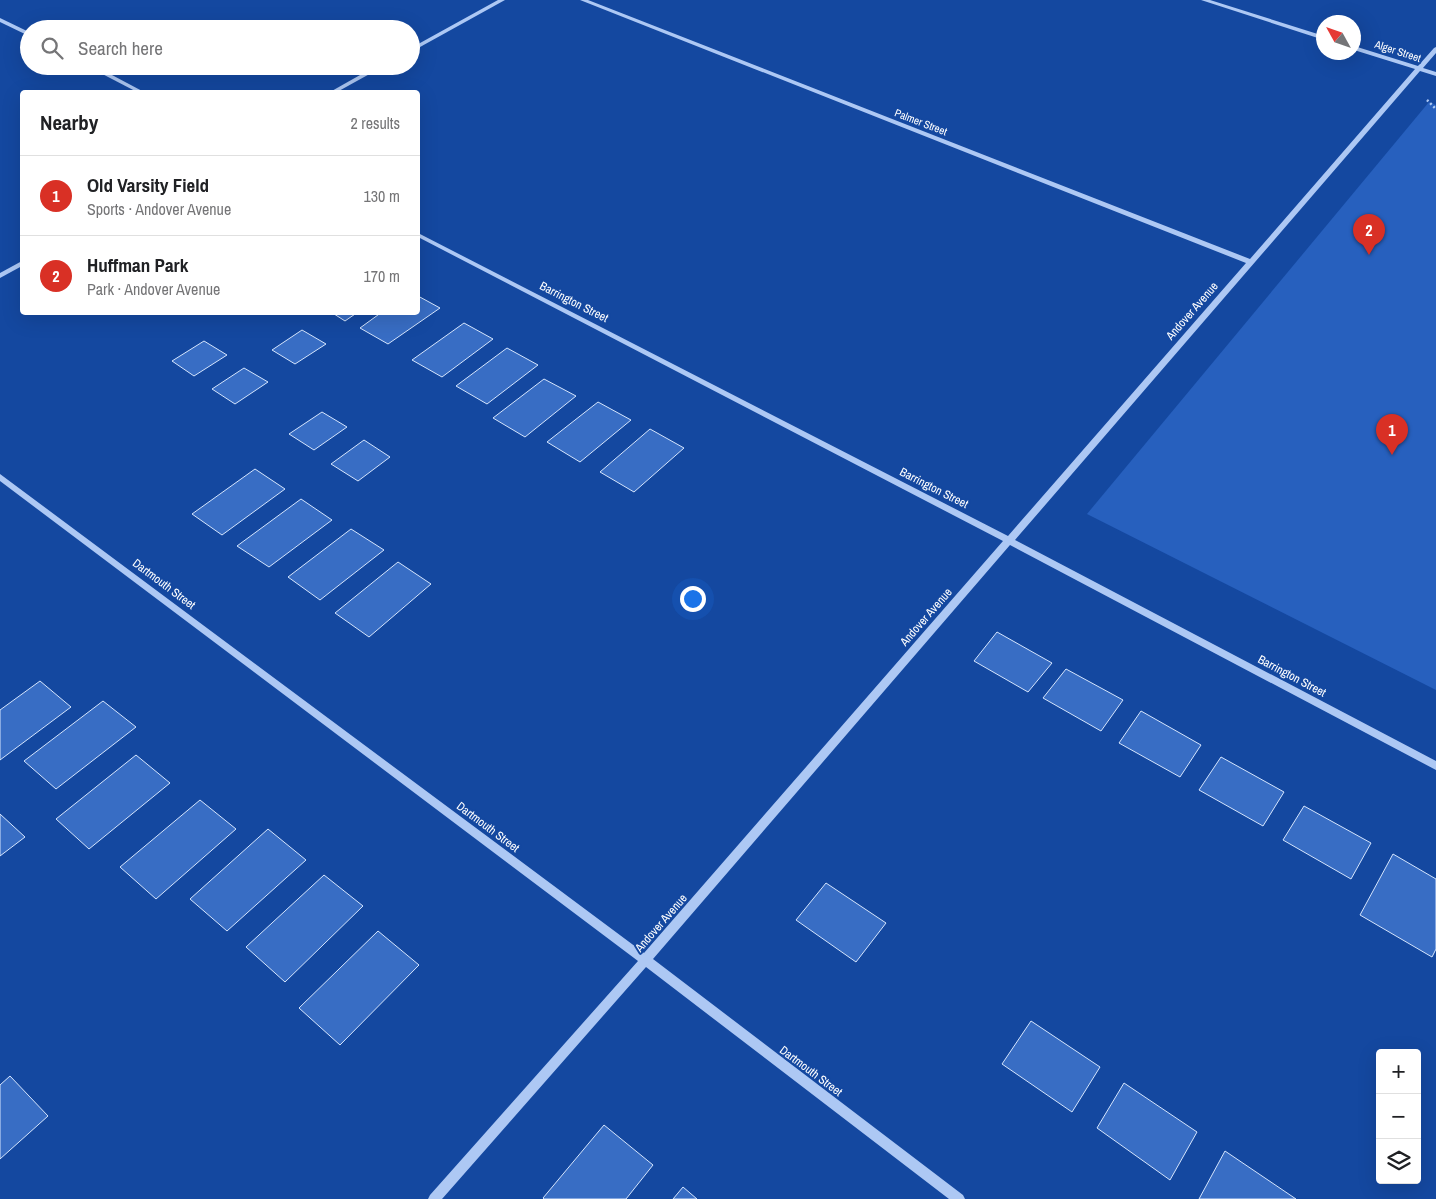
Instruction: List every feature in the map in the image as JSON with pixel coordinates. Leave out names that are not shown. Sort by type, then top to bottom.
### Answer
[{"type":"street","points":[[420,45],[502,0]]},
{"type":"street","name":"Palmer Street","points":[[583,0],[1251,262]]},
{"type":"street","points":[[1204,0],[1316,35]]},
{"type":"street","points":[[0,20],[20,30]]},
{"type":"street","name":"Andover Avenue","points":[[434,1199],[645,960],[1436,49]]},
{"type":"street","name":"Alger Street","points":[[1361,50],[1436,74]]},
{"type":"street","points":[[108,75],[137,90]]},
{"type":"street","points":[[337,90],[364,75]]},
{"type":"street","name":"Barrington Street","points":[[420,236],[1008,540],[1436,766]]},
{"type":"street","points":[[0,276],[20,264]]},
{"type":"street","name":"Dartmouth Street","points":[[0,477],[645,960],[959,1199]]},
{"type":"path","points":[[1427,100],[1436,109]]},
{"type":"shaded area","points":[[1429,102],[1436,105],[1436,690],[1087,514]]},
{"type":"building","points":[[420,297],[440,308],[388,344],[360,328],[378,315],[420,315]]},
{"type":"building","points":[[336,315],[354,315],[345,321]]},
{"type":"building","points":[[464,323],[493,339],[442,377],[412,360]]},
{"type":"building","points":[[302,330],[326,344],[295,364],[272,350]]},
{"type":"building","points":[[204,341],[227,355],[194,376],[172,361]]},
{"type":"building","points":[[507,348],[538,365],[487,404],[456,386]]},
{"type":"building","points":[[244,368],[268,382],[235,404],[212,389]]},
{"type":"building","points":[[544,379],[576,396],[525,437],[493,418]]},
{"type":"building","points":[[598,402],[631,420],[580,462],[547,442]]},
{"type":"building","points":[[322,412],[347,427],[314,450],[289,434]]},
{"type":"building","points":[[650,429],[684,448],[634,492],[600,472]]},
{"type":"building","points":[[364,440],[390,457],[358,481],[331,464]]},
{"type":"building","points":[[255,469],[285,489],[222,535],[192,514]]},
{"type":"building","points":[[301,499],[332,520],[269,567],[237,546]]},
{"type":"building","points":[[351,529],[384,550],[320,600],[288,577]]},
{"type":"building","points":[[398,562],[431,584],[369,637],[335,613]]},
{"type":"building","points":[[997,632],[1052,663],[1028,692],[974,661]]},
{"type":"building","points":[[1066,669],[1123,700],[1101,731],[1043,698]]},
{"type":"building","points":[[40,681],[71,707],[0,760],[0,710]]},
{"type":"building","points":[[103,701],[136,727],[56,789],[24,761]]},
{"type":"building","points":[[1141,711],[1201,745],[1180,777],[1119,743]]},
{"type":"building","points":[[136,755],[170,783],[89,849],[56,819]]},
{"type":"building","points":[[1221,757],[1284,792],[1263,826],[1199,790]]},
{"type":"building","points":[[200,800],[236,829],[156,899],[120,867]]},
{"type":"building","points":[[1304,806],[1371,843],[1351,879],[1283,840]]},
{"type":"building","points":[[0,814],[25,837],[0,856]]},
{"type":"building","points":[[268,829],[306,860],[227,931],[190,899]]},
{"type":"building","points":[[1393,854],[1436,879],[1436,949],[1432,957],[1360,915]]},
{"type":"building","points":[[324,875],[363,906],[285,982],[246,947]]},
{"type":"building","points":[[826,883],[886,923],[856,962],[796,920]]},
{"type":"building","points":[[378,931],[419,965],[340,1045],[299,1008]]},
{"type":"building","points":[[1031,1021],[1100,1067],[1072,1112],[1002,1064]]},
{"type":"building","points":[[10,1076],[48,1116],[0,1159],[0,1085]]},
{"type":"building","points":[[1124,1083],[1197,1132],[1170,1180],[1097,1128]]},
{"type":"building","points":[[604,1125],[653,1165],[626,1199],[544,1199],[543,1198]]},
{"type":"building","points":[[1225,1151],[1296,1199],[1199,1199]]},
{"type":"building","points":[[683,1187],[697,1199],[673,1199]]},
{"type":"place","name":"Huffman Park","points":[[1369,255]]},
{"type":"place","name":"Old Varsity Field","points":[[1392,455]]}]
